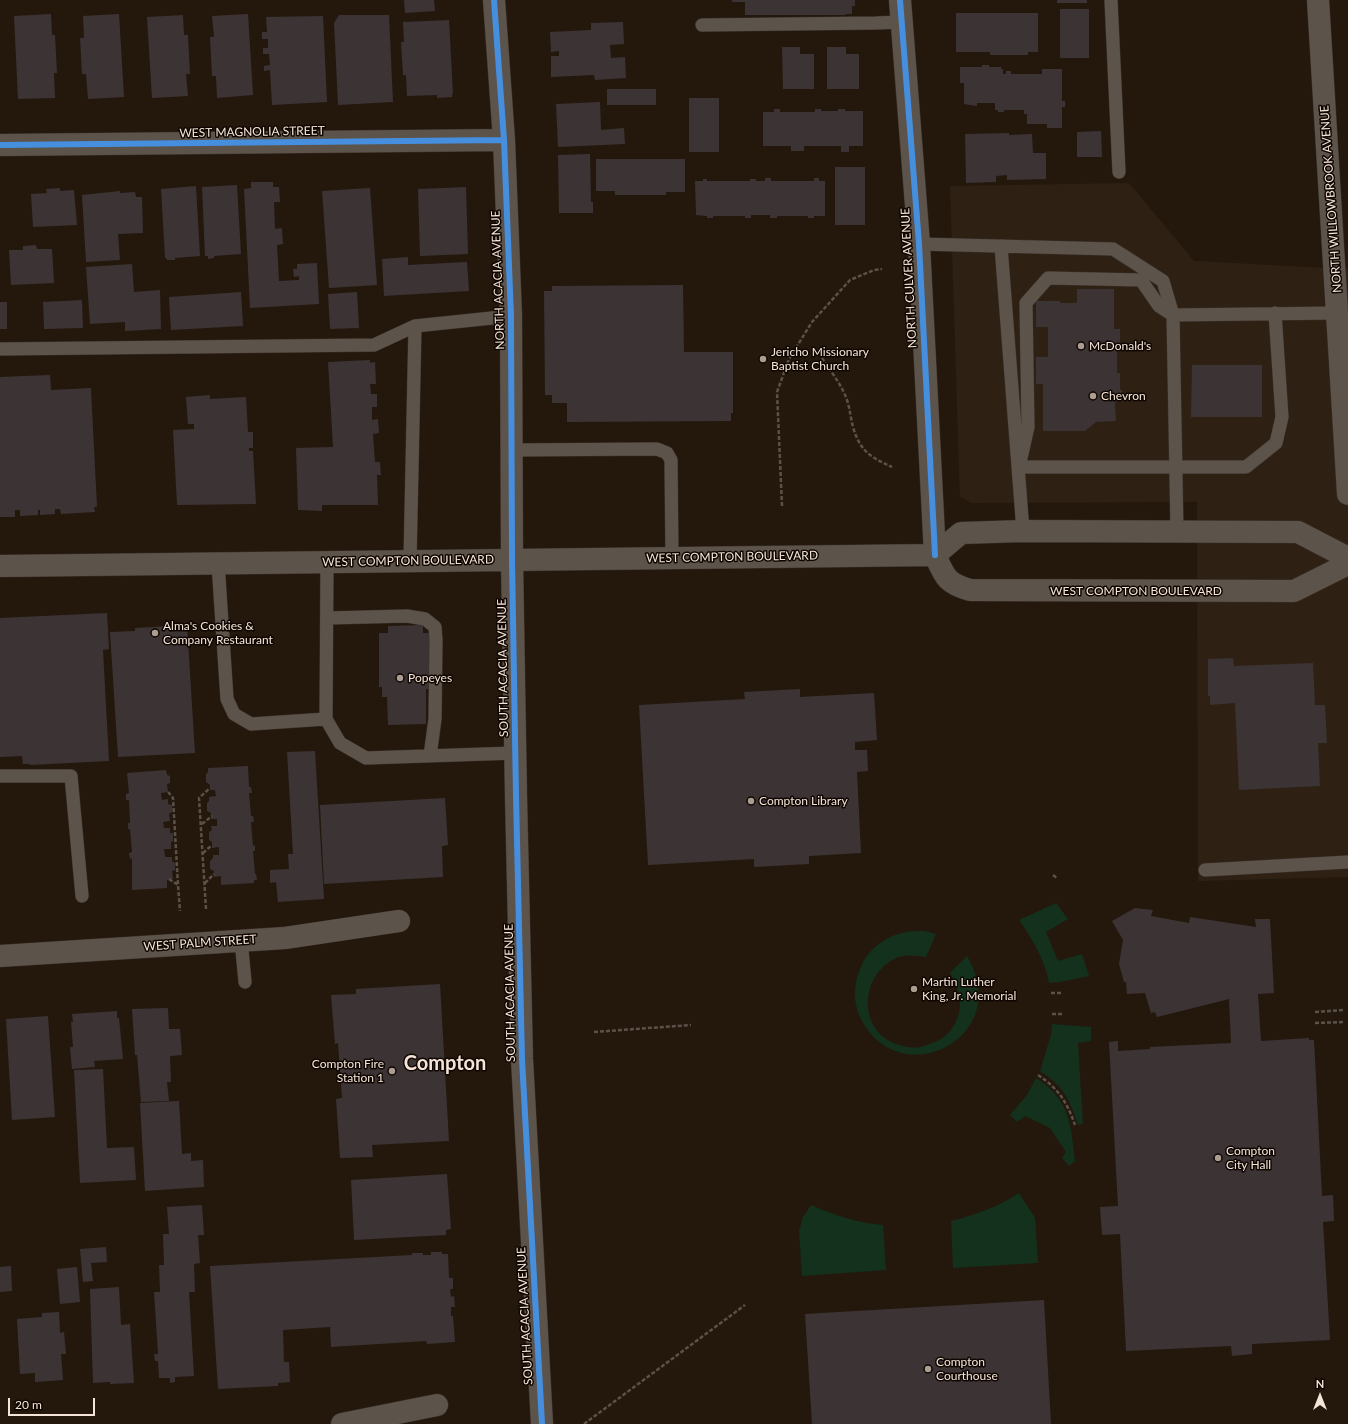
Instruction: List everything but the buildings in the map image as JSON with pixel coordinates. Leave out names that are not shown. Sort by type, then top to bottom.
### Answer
[{"type":"street","name":"NORTH ACACIA AVENUE","points":[[494,0],[504,140],[511,316],[512,560]]},
{"type":"street","name":"NORTH CULVER AVENUE","points":[[900,0],[918,244],[935,555]]},
{"type":"street","name":"NORTH WILLOWBROOK AVENUE","points":[[1318,0],[1348,494]]},
{"type":"street","name":"WEST MAGNOLIA STREET","points":[[0,145],[504,140]]},
{"type":"street","points":[[935,555],[961,533],[1024,531],[1298,532],[1348,558]]},
{"type":"street","name":"WEST COMPTON BOULEVARD","points":[[0,566],[935,555],[945,577],[956,586],[970,590],[1294,591],[1348,564]]},
{"type":"street","name":"SOUTH ACACIA AVENUE","points":[[512,560],[522,1059],[542,1424]]},
{"type":"street","name":"WEST PALM STREET","points":[[0,956],[285,938],[399,921]]},
{"type":"street","points":[[342,1424],[437,1405]]},
{"type":"lane","points":[[1111,0],[1119,172]]},
{"type":"lane","points":[[702,25],[902,22]]},
{"type":"lane","points":[[918,244],[1113,249],[1163,281],[1173,315],[1177,532]]},
{"type":"lane","points":[[1001,246],[1024,531]]},
{"type":"lane","points":[[1019,466],[1028,427],[1026,303],[1048,278],[1141,280],[1159,306],[1173,315],[1338,313]]},
{"type":"lane","points":[[1019,466],[1246,466],[1276,443],[1282,417],[1275,313]]},
{"type":"lane","points":[[0,349],[374,346],[415,326],[511,316]]},
{"type":"lane","points":[[410,561],[415,326]]},
{"type":"lane","points":[[512,450],[657,449],[667,453],[671,460],[672,558]]},
{"type":"lane","points":[[327,562],[326,719],[340,743],[366,758],[515,753]]},
{"type":"lane","points":[[218,563],[227,699],[234,714],[252,724],[326,719]]},
{"type":"lane","points":[[327,618],[408,616],[425,619],[435,627],[435,719],[430,756]]},
{"type":"lane","points":[[0,776],[71,776],[82,896]]},
{"type":"lane","points":[[1205,870],[1348,862]]},
{"type":"lane","points":[[241,940],[245,982]]},
{"type":"path","points":[[782,506],[777,392],[789,360],[812,322],[850,280],[874,270],[882,269]]},
{"type":"path","points":[[822,358],[839,384],[848,402],[853,427],[860,445],[875,459],[892,466]]},
{"type":"path","points":[[206,909],[199,798],[210,788]]},
{"type":"path","points":[[168,792],[173,798],[180,911]]},
{"type":"path","points":[[201,825],[212,816]]},
{"type":"path","points":[[203,853],[212,845]]},
{"type":"path","points":[[205,883],[214,874]]},
{"type":"path","points":[[1053,875],[1057,878]]},
{"type":"path","points":[[169,879],[178,885]]},
{"type":"path","points":[[1051,993],[1061,993]]},
{"type":"path","points":[[1315,1012],[1343,1010]]},
{"type":"path","points":[[1052,1014],[1062,1014]]},
{"type":"path","points":[[1315,1023],[1344,1022]]},
{"type":"path","points":[[594,1032],[691,1025]]},
{"type":"path","points":[[1038,1074],[1050,1082],[1059,1093],[1069,1108],[1075,1125]]},
{"type":"path","points":[[584,1424],[745,1305]]},
{"type":"shaded area","points":[[1129,183],[1194,261],[1348,269],[1348,877],[1198,881],[1197,502],[972,503],[960,497],[950,186]]},
{"type":"green space","points":[[1056,903],[1068,919],[1046,932],[1058,961],[1082,954],[1089,976],[1049,983],[1045,966],[1038,950],[1019,920]]},
{"type":"green space","points":[[925,931],[936,934],[926,957],[907,956],[896,958],[884,966],[875,976],[870,989],[868,1002],[869,1015],[874,1027],[883,1037],[896,1044],[906,1047],[916,1047],[936,1042],[944,1037],[957,1020],[960,1006],[959,993],[950,973],[967,956],[978,985],[976,1011],[965,1031],[948,1046],[925,1054],[902,1053],[880,1042],[862,1021],[857,1009],[855,995],[856,982],[860,969],[864,961],[875,947],[889,938],[905,932]]},
{"type":"green space","points":[[1052,1024],[1091,1027],[1091,1041],[1078,1043],[1083,1124],[1078,1125],[1072,1107],[1065,1094],[1055,1082],[1040,1071],[1051,1035]]},
{"type":"green space","points":[[1036,1078],[1056,1095],[1067,1114],[1070,1124],[1075,1161],[1069,1166],[1062,1158],[1066,1152],[1050,1128],[1025,1116],[1017,1122],[1010,1115],[1027,1095]]},
{"type":"green space","points":[[1019,1193],[1035,1218],[1038,1263],[953,1268],[951,1221],[986,1210]]},
{"type":"green space","points":[[811,1205],[846,1218],[883,1225],[886,1270],[802,1276],[799,1231],[803,1217]]},
{"type":"cycle path","points":[[494,0],[504,140],[511,316],[512,560],[522,1059],[542,1424]]},
{"type":"cycle path","points":[[900,0],[919,244],[935,555]]},
{"type":"cycle path","points":[[0,145],[504,140]]},
{"type":"place","name":"McDonald's","points":[[1081,346]]},
{"type":"place","name":"Jericho Missionary Baptist Church","points":[[763,359]]},
{"type":"place","name":"Chevron","points":[[1093,396]]},
{"type":"place","name":"Alma's Cookies & Company Restaurant","points":[[155,633]]},
{"type":"place","name":"Popeyes","points":[[400,678]]},
{"type":"place","name":"Compton Library","points":[[751,801]]},
{"type":"place","name":"Martin Luther King, Jr. Memorial","points":[[914,989]]},
{"type":"place","name":"Compton Fire Station 1","points":[[392,1071]]},
{"type":"place","name":"Compton City Hall","points":[[1218,1158]]},
{"type":"place","name":"Compton Courthouse","points":[[928,1369]]},
{"type":"district","name":"Compton","points":[[445,1064]]}]
